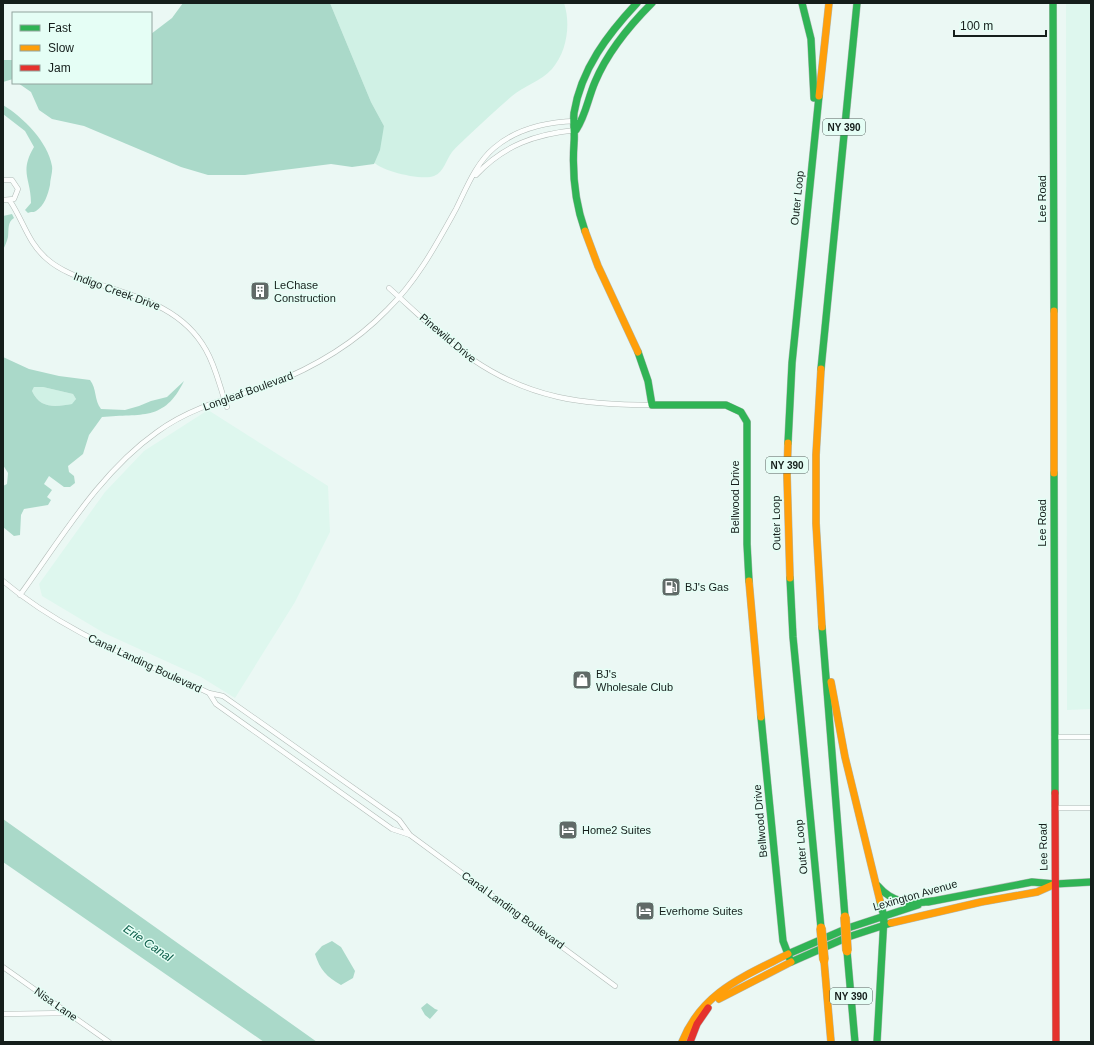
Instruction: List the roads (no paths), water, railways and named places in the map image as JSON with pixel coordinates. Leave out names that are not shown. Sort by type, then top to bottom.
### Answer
[{"type":"main road","points":[[637,3],[614,29],[595,58],[579,95],[578,121],[573,147],[573,174],[580,218],[592,253],[639,356],[649,386],[652,405]]},
{"type":"main road","points":[[578,121],[595,82],[610,53],[629,26],[652,3]]},
{"type":"main road","points":[[802,3],[808,23],[812,50],[814,146]]},
{"type":"main road","name":"Outer Loop","points":[[829,3],[791,378],[788,438],[787,520],[793,637],[831,1042]]},
{"type":"main road","name":"NY 390","points":[[855,1042],[822,634],[816,523],[818,410],[827,298],[857,3]]},
{"type":"main road","name":"Lee Road","points":[[1053,3],[1054,808],[1056,1042]]},
{"type":"main road","name":"Bellwood Drive","points":[[652,405],[726,405],[739,410],[747,422],[747,544],[751,611],[783,938],[789,958]]},
{"type":"main road","points":[[822,634],[845,757],[876,881],[884,920],[877,1042]]},
{"type":"main road","points":[[876,881],[883,892],[895,900],[911,903],[932,901]]},
{"type":"main road","name":"Lexington Avenue","points":[[789,958],[830,944],[932,901],[1022,883],[1041,882],[1055,884],[1091,882]]},
{"type":"main road","name":"Lexington Avenue","points":[[884,920],[1037,892],[1055,884]]},
{"type":"main road","points":[[682,1042],[692,1018],[707,1001],[736,982],[789,958]]},
{"type":"main road","points":[[690,1042],[700,1018],[717,1001],[789,958]]},
{"type":"main road","points":[[825,1042],[827,993]]},
{"type":"street","name":"Longleaf Boulevard","points":[[20,595],[105,479],[132,451],[157,431],[190,413],[224,398],[285,378],[323,360],[363,332],[399,297],[428,259],[469,184],[487,155],[508,138],[537,125],[578,121]]},
{"type":"street","name":"Longleaf Boulevard","points":[[469,184],[492,160],[519,142],[544,134],[576,130]]},
{"type":"street","points":[[3,180],[12,180],[17,186],[16,196],[10,201],[3,200]]},
{"type":"street","name":"Indigo Creek Drive","points":[[10,201],[20,214],[27,236],[36,248],[57,267],[70,274],[164,308],[198,338],[207,351],[227,407]]},
{"type":"street","name":"Pinewild Drive","points":[[389,288],[468,356],[497,374],[521,386],[549,396],[579,402],[609,405],[652,405]]},
{"type":"street","name":"Canal Landing Boulevard","points":[[3,580],[20,595],[66,625],[113,651],[178,678],[209,693],[223,696],[399,820],[410,835],[615,986]]},
{"type":"street","name":"Canal Landing Boulevard","points":[[209,693],[216,704],[228,713],[392,829],[410,835]]},
{"type":"street","points":[[1054,737],[1091,737]]},
{"type":"street","points":[[1054,808],[1091,808]]},
{"type":"street","name":"Nisa Lane","points":[[3,967],[108,1042]]},
{"type":"street","points":[[3,1014],[68,1013]]},
{"type":"water","points":[[183,3],[330,3],[371,102],[384,126],[380,150],[374,164],[352,167],[331,164],[245,175],[208,175],[181,167],[84,126],[52,119],[39,110],[31,92],[19,84],[152,84],[152,33],[172,18]]},
{"type":"water","points":[[3,60],[12,60],[12,79],[3,82]]},
{"type":"water","points":[[3,105],[19,116],[34,131],[50,157],[52,173],[49,189],[43,203],[35,212],[28,213],[25,210],[31,203],[26,169],[34,147],[25,131],[3,114]]},
{"type":"water","points":[[12,214],[14,218],[9,224],[8,237],[3,250],[3,216]]},
{"type":"water","points":[[3,357],[29,369],[59,376],[90,380],[94,387],[97,402],[101,409],[125,410],[167,397],[184,381],[176,394],[160,409],[140,415],[102,417],[89,435],[83,454],[68,466],[69,472],[74,476],[75,483],[70,487],[64,487],[49,476],[44,484],[52,490],[47,497],[51,500],[48,505],[24,509],[21,515],[20,535],[14,536],[3,527],[3,486],[7,484],[8,473],[3,465]],"holes":[[[34,387],[43,387],[73,394],[76,399],[72,404],[66,405],[54,406],[44,404],[35,397],[32,391]]]},
{"type":"water","name":"Erie Canal","points":[[3,819],[317,1042],[264,1042],[3,862]]},
{"type":"water","points":[[332,941],[341,947],[355,971],[353,978],[341,985],[325,972],[319,964],[315,954],[322,946]]},
{"type":"water","points":[[427,1003],[438,1010],[430,1019],[425,1015],[421,1008]]},
{"type":"place","name":"LeChase Construction","points":[[260,291]]},
{"type":"place","name":"BJ's Gas","points":[[671,587]]},
{"type":"place","name":"BJ's Wholesale Club","points":[[582,680]]},
{"type":"place","name":"Home2 Suites","points":[[568,830]]},
{"type":"place","name":"Everhome Suites","points":[[645,911]]}]
